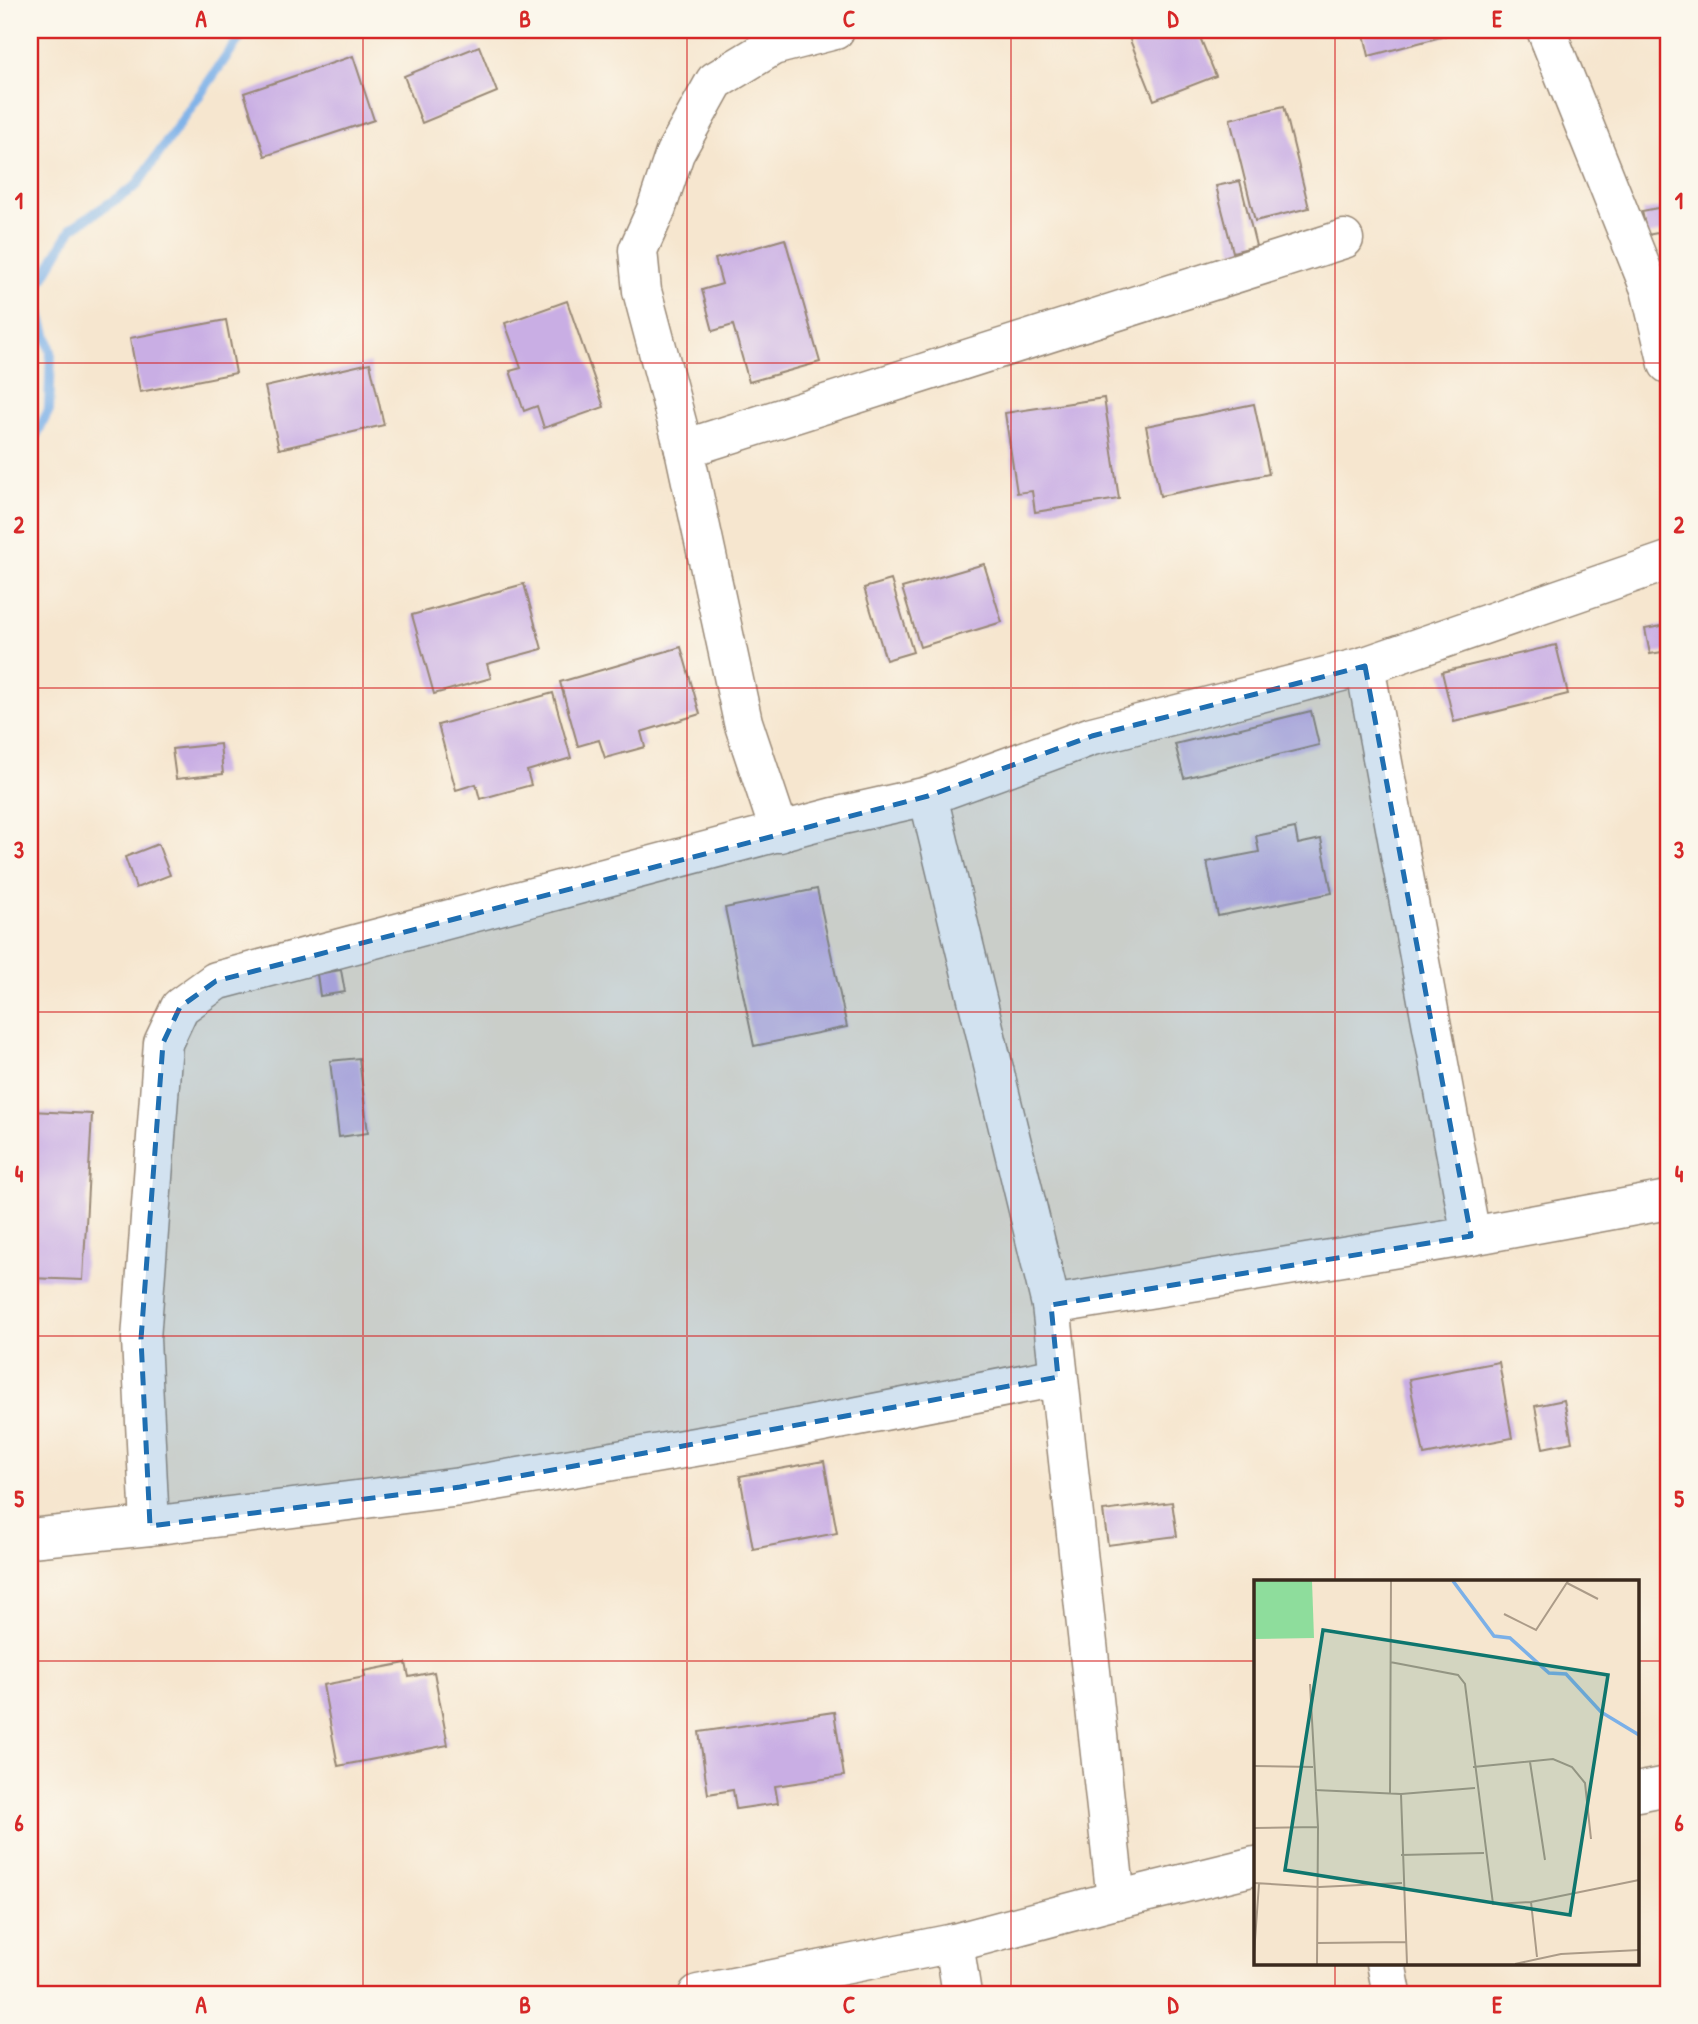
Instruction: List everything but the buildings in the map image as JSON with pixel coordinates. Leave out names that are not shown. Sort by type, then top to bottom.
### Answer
[{"type":"street","points":[[780,833],[743,722],[684,449],[642,291],[638,250],[656,209],[675,153],[715,81],[773,46],[835,30]]},
{"type":"street","points":[[1546,30],[1659,286],[1668,364]]},
{"type":"street","points":[[684,449],[1343,239]]},
{"type":"street","points":[[150,1526],[141,1339],[163,1043],[180,1007],[216,981],[834,817],[928,796],[1092,736],[1365,666],[1668,561]]},
{"type":"street","points":[[1365,666],[1471,1236]]},
{"type":"street","points":[[928,796],[1051,1305],[1116,1899]]},
{"type":"street","points":[[1051,1305],[1471,1236],[1666,1210]]},
{"type":"street","points":[[30,1538],[460,1488],[730,1441],[1058,1377]]},
{"type":"street","points":[[1638,1792],[1668,1786]]},
{"type":"street","points":[[698,1994],[954,1943],[1116,1899],[1254,1866]]},
{"type":"street","points":[[954,1943],[962,1994]]},
{"type":"street","points":[[1386,1965],[1392,1994]]},
{"type":"highlighted area","points":[[1365,666],[1471,1236],[1051,1305],[1058,1377],[460,1487],[150,1526],[141,1339],[163,1043],[180,1007],[216,981],[928,796],[1092,736]]},
{"type":"waterway","points":[[30,447],[49,410],[51,352],[34,293],[72,228],[136,186],[245,30]]}]
